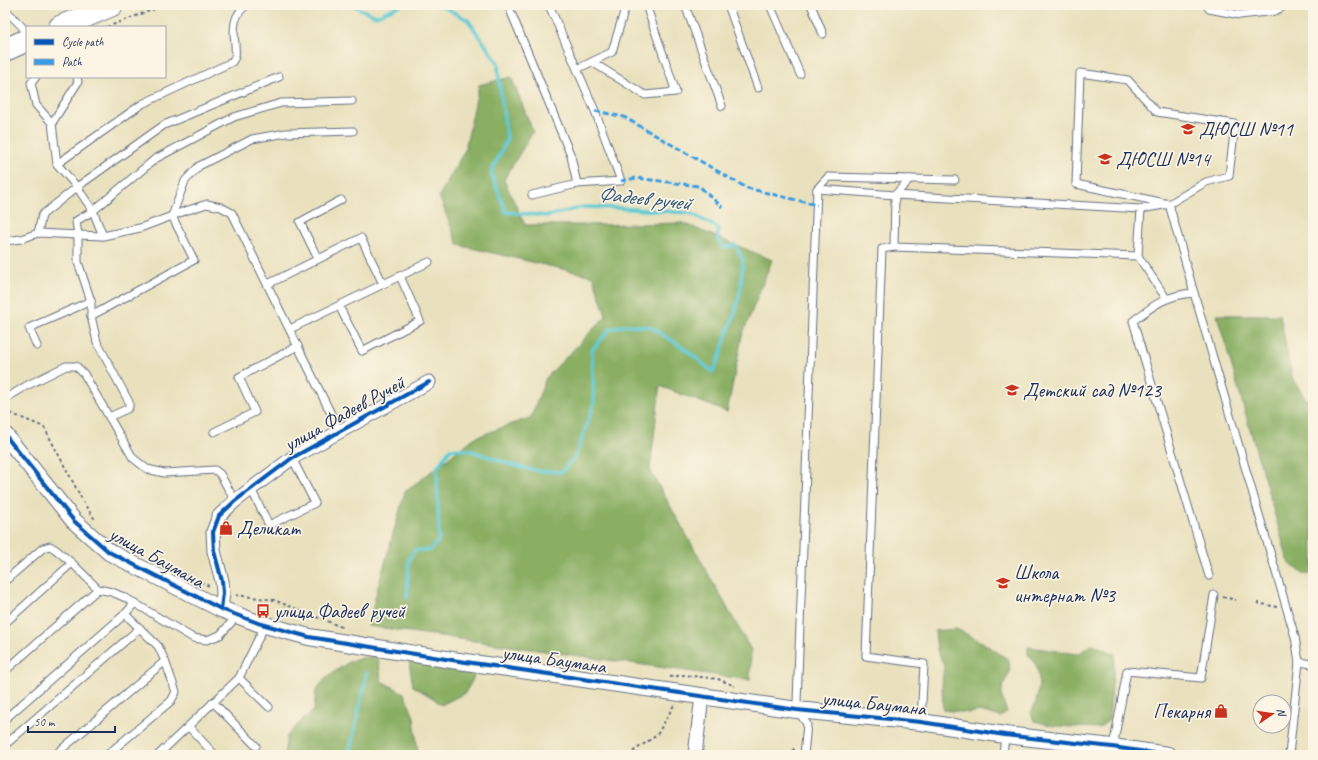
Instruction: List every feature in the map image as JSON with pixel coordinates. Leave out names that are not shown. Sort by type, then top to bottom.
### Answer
[{"type":"highway","points":[[63,26],[112,5]]},
{"type":"highway","points":[[5,50],[26,40]]},
{"type":"street","name":"улица Фадеев Ручей","points":[[221,609],[224,593],[214,551],[213,532],[219,516],[235,501],[292,458],[429,382]]},
{"type":"street","name":"улица Баумана","points":[[5,435],[74,521],[109,552],[221,609],[236,616],[264,625],[309,637],[452,660],[797,710],[921,722],[1005,736],[1172,753]]},
{"type":"street","points":[[695,755],[702,696]]},
{"type":"lane","points":[[57,164],[142,104],[232,62],[235,57],[236,50],[233,31],[234,21],[242,8],[247,5]]},
{"type":"lane","points":[[508,5],[571,156],[577,184]]},
{"type":"lane","points":[[532,195],[577,184],[621,181],[595,111],[549,5]]},
{"type":"lane","points":[[577,69],[612,52],[626,5]]},
{"type":"lane","points":[[592,62],[645,94],[676,92],[646,5]]},
{"type":"lane","points":[[684,5],[722,106]]},
{"type":"lane","points":[[728,5],[758,88]]},
{"type":"lane","points":[[770,5],[800,74]]},
{"type":"lane","points":[[811,5],[823,34]]},
{"type":"lane","points":[[1207,5],[1209,9],[1240,15],[1275,10],[1286,5]]},
{"type":"lane","points":[[5,9],[26,31]]},
{"type":"lane","points":[[817,189],[1141,209],[1169,204],[1206,182],[1229,176],[1235,124],[1157,112],[1128,80],[1080,73],[1076,184],[1169,204]]},
{"type":"lane","points":[[38,234],[42,214],[164,125],[279,77]]},
{"type":"lane","points":[[35,78],[31,83],[36,105],[52,123],[57,164],[77,187],[93,211],[103,236]]},
{"type":"lane","points":[[52,123],[78,82],[77,78]]},
{"type":"lane","points":[[109,417],[127,410],[129,407],[129,402],[97,342],[91,316],[91,301],[78,262],[78,235],[76,221],[93,211],[155,159],[234,118],[281,103],[352,101]]},
{"type":"lane","points":[[91,316],[194,260],[172,216],[185,181],[199,166],[252,139],[286,134],[353,131]]},
{"type":"lane","points":[[804,755],[807,724],[797,710],[817,189],[828,178],[955,180]]},
{"type":"lane","points":[[894,247],[895,195],[910,179]]},
{"type":"lane","points":[[318,259],[300,222],[341,200]]},
{"type":"lane","points":[[5,242],[38,234],[103,236],[140,228],[207,204],[221,207],[232,213],[340,432]]},
{"type":"lane","points":[[1169,204],[1295,637],[1299,662],[1289,755]]},
{"type":"lane","points":[[1141,209],[1138,256],[1166,298]]},
{"type":"lane","points":[[268,284],[361,238],[383,284]]},
{"type":"lane","points":[[921,722],[924,664],[866,656],[882,249],[894,247],[1138,256]]},
{"type":"lane","points":[[290,329],[429,262]]},
{"type":"lane","points":[[339,306],[362,351],[420,321],[400,276]]},
{"type":"lane","points":[[1194,293],[1166,298],[1133,321],[1209,576]]},
{"type":"lane","points":[[37,346],[28,328],[91,301]]},
{"type":"lane","points":[[214,432],[255,412],[239,377],[298,346]]},
{"type":"lane","points":[[5,399],[26,386],[66,366],[76,366],[84,374],[133,458],[147,469],[164,473],[215,470],[220,474],[235,501]]},
{"type":"lane","points":[[251,489],[269,525],[315,503],[292,458]]},
{"type":"lane","points":[[5,581],[43,548],[50,546],[72,563],[98,588],[112,592],[135,603],[193,638],[201,640],[212,639],[220,635],[236,616]]},
{"type":"lane","points":[[5,623],[72,563]]},
{"type":"lane","points":[[5,671],[98,588]]},
{"type":"lane","points":[[1112,747],[1127,671],[1201,678],[1214,595]]},
{"type":"lane","points":[[5,719],[126,614],[135,603]]},
{"type":"lane","points":[[107,755],[171,701],[176,692],[158,646],[126,614]]},
{"type":"lane","points":[[160,754],[239,678],[264,625]]},
{"type":"lane","points":[[5,745],[140,628]]},
{"type":"lane","points":[[55,755],[165,661]]},
{"type":"lane","points":[[1299,662],[1313,664]]},
{"type":"lane","points":[[239,678],[269,707]]},
{"type":"lane","points":[[213,702],[256,746]]},
{"type":"lane","points":[[188,726],[215,755]]},
{"type":"lane","points":[[1003,755],[1005,736]]},
{"type":"path","points":[[110,26],[165,5]]},
{"type":"path","points":[[5,411],[44,427],[85,505],[97,522]]},
{"type":"path","points":[[152,557],[224,593],[274,600],[349,630]]},
{"type":"path","points":[[1214,595],[1236,600]]},
{"type":"path","points":[[1256,603],[1287,608]]},
{"type":"path","points":[[669,677],[684,676],[718,679],[741,690]]},
{"type":"path","points":[[1172,753],[1216,755]]},
{"type":"green space","points":[[511,77],[533,131],[504,180],[525,225],[683,223],[772,260],[742,336],[727,412],[660,386],[650,470],[751,650],[750,680],[368,626],[405,492],[474,438],[531,417],[546,378],[606,316],[593,276],[458,245],[439,196],[465,150],[479,85]]},
{"type":"green space","points":[[1217,315],[1280,315],[1292,378],[1306,399],[1313,400],[1313,571],[1307,575],[1289,564]]},
{"type":"green space","points":[[956,629],[982,642],[1009,660],[1010,672],[1003,685],[1001,695],[1007,712],[1001,717],[980,711],[969,713],[943,710],[942,685],[944,666],[937,650],[935,631]]},
{"type":"green space","points":[[1092,644],[1115,654],[1109,720],[1099,728],[1054,726],[1034,721],[1031,712],[1036,702],[1039,683],[1038,671],[1033,660],[1028,655],[1028,647],[1078,654]]},
{"type":"green space","points":[[378,656],[381,681],[404,693],[414,717],[418,755],[284,755],[287,736],[304,718],[314,711],[316,690],[327,677],[349,662],[362,658]]},
{"type":"green space","points":[[409,662],[478,665],[472,681],[465,693],[441,705],[433,698],[413,686]]},
{"type":"waterway","name":"Фадеев ручей","points":[[351,5],[376,16],[401,5]]},
{"type":"waterway","name":"Фадеев ручей","points":[[407,598],[409,559],[415,550],[430,550],[439,540],[437,468],[450,449],[469,450],[515,466],[539,471],[562,472],[576,455],[594,404],[592,350],[610,329],[627,325],[651,327],[685,349],[713,372],[735,314],[741,287],[743,259],[735,245],[722,248],[718,240],[718,228],[690,213],[583,207],[548,216],[506,212],[491,173],[507,139],[498,63],[468,20],[440,5]]},
{"type":"waterway","name":"Фадеев ручей","points":[[349,755],[367,673]]},
{"type":"marked path","points":[[595,111],[624,117],[747,188],[817,205]]},
{"type":"marked path","points":[[621,181],[636,178],[699,186],[722,207]]},
{"type":"cycle path","points":[[221,609],[223,593],[222,581],[214,551],[213,532],[219,516],[235,501],[292,458],[429,382]]},
{"type":"cycle path","points":[[5,435],[74,521],[109,552],[221,609],[258,623],[309,637],[452,660],[797,710],[921,722],[1005,735],[1168,755]]},
{"type":"place","name":"ДЮСШ №11","points":[[1188,129]]},
{"type":"place","name":"ДЮСШ №14","points":[[1105,159]]},
{"type":"place","name":"Детский сад №123","points":[[1012,390]]},
{"type":"place","name":"Деликат","points":[[226,528]]},
{"type":"place","name":"Школа интернат №3","points":[[1003,583]]},
{"type":"place","name":"улица Фадеев ручей","points":[[263,611]]},
{"type":"place","name":"Пекарня","points":[[1221,711]]}]
